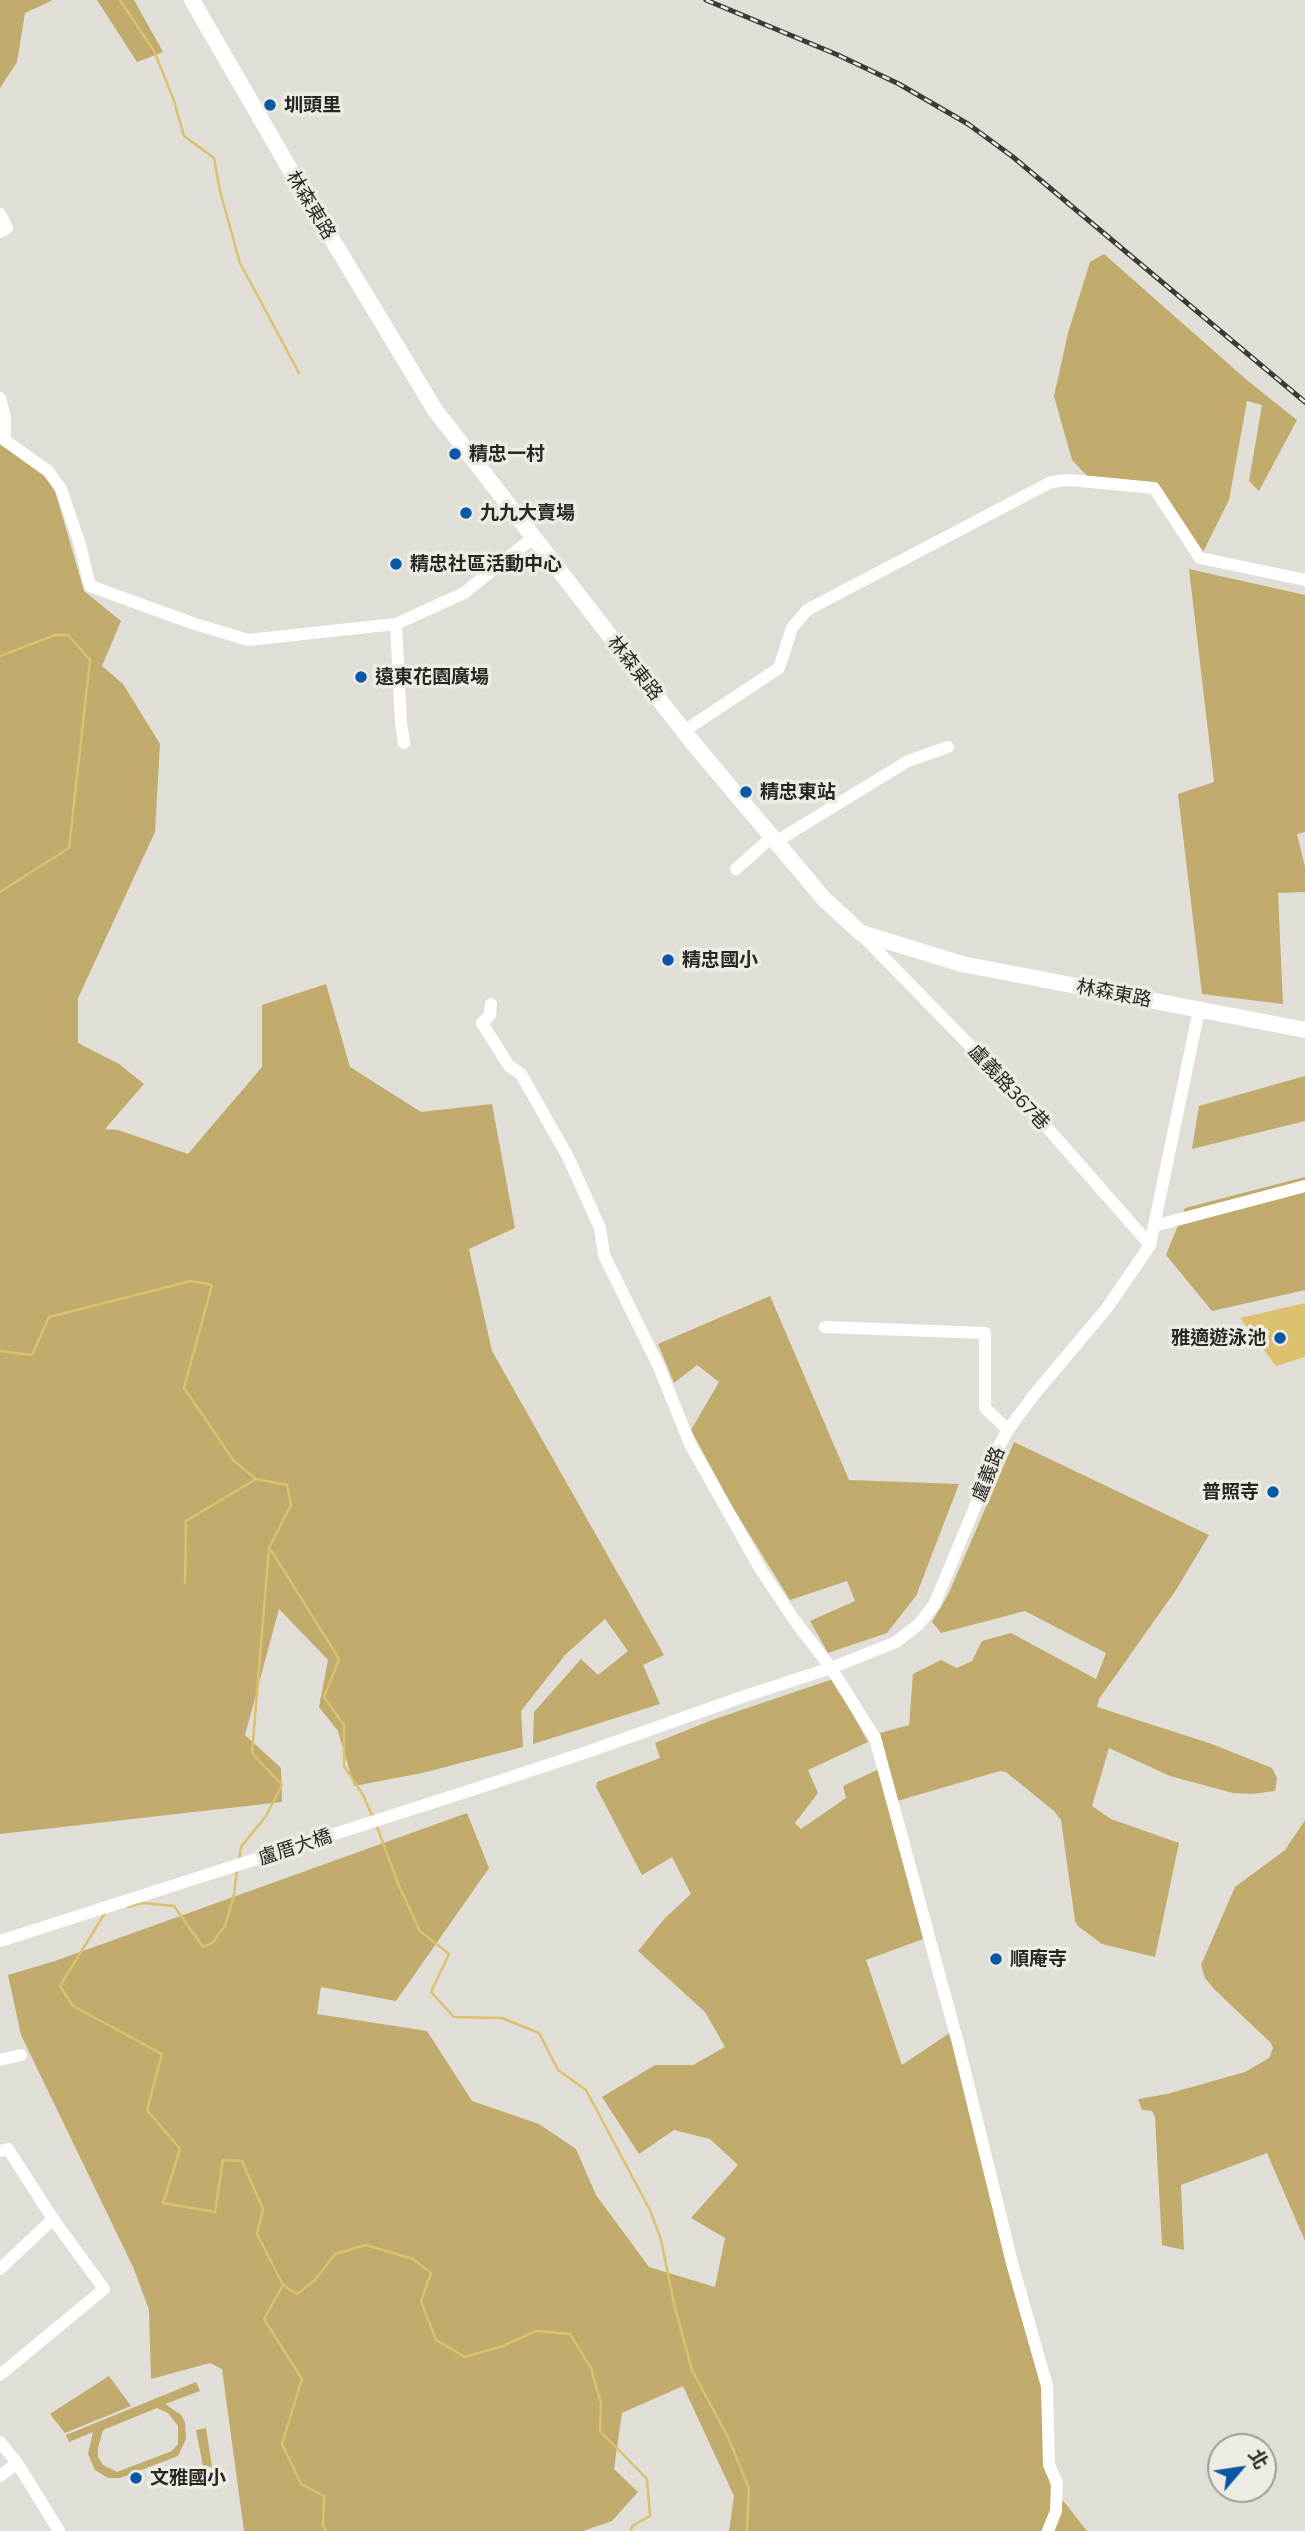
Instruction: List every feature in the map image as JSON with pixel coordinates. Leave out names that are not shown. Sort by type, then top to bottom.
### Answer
[{"type":"main road","name":"林森東路","points":[[192,0],[295,178],[435,410],[684,731],[824,899],[861,933],[962,964],[1305,1030]]},
{"type":"street","points":[[0,214],[7,228],[0,232]]},
{"type":"street","points":[[0,398],[5,417],[3,438],[48,471],[61,489],[80,545],[90,586],[248,640],[396,624],[464,593],[534,537]]},
{"type":"street","points":[[684,731],[779,668],[792,628],[807,610],[1051,482],[1070,480],[1154,488],[1200,558],[1305,580]]},
{"type":"street","points":[[396,624],[404,743]]},
{"type":"street","points":[[736,869],[775,838],[908,761],[948,747]]},
{"type":"street","name":"盧義路367巷","points":[[861,933],[1023,1100],[1150,1245]]},
{"type":"street","points":[[491,1004],[490,1015],[482,1023],[509,1066],[521,1074],[568,1157],[600,1228],[604,1255],[659,1367],[690,1444],[761,1570],[794,1621],[831,1668],[875,1738],[958,2043],[1015,2274],[1047,2386],[1049,2465],[1057,2483],[1056,2511],[1048,2531]]},
{"type":"street","name":"盧義路","points":[[590,1751],[831,1668],[896,1642],[919,1624],[934,1605],[977,1502],[991,1460],[1008,1430],[1107,1308],[1150,1245],[1199,1010]]},
{"type":"street","points":[[1154,1226],[1305,1186]]},
{"type":"street","points":[[825,1327],[985,1333],[985,1408],[1008,1430]]},
{"type":"street","name":"盧厝大橋","points":[[0,1941],[590,1751]]},
{"type":"street","points":[[0,2060],[21,2055]]},
{"type":"street","points":[[0,2151],[8,2149],[53,2219],[104,2289],[0,2375]]},
{"type":"street","points":[[0,2269],[53,2219]]},
{"type":"street","points":[[0,2442],[17,2463],[59,2531]]},
{"type":"street","points":[[0,2476],[17,2463]]},
{"type":"shaded area","points":[[0,0],[53,0],[25,13],[17,62],[0,88]]},
{"type":"shaded area","points":[[97,0],[134,0],[163,52],[137,62]]},
{"type":"shaded area","points":[[1104,254],[1248,381],[1297,420],[1259,491],[1249,481],[1262,405],[1247,401],[1229,500],[1200,558],[1154,488],[1094,483],[1072,460],[1054,396],[1068,333],[1090,262]]},
{"type":"shaded area","points":[[0,438],[51,477],[84,591],[121,621],[102,666],[123,684],[160,744],[155,832],[78,998],[78,1043],[119,1064],[144,1084],[105,1129],[118,1130],[188,1154],[262,1067],[262,1005],[326,984],[350,1067],[421,1112],[492,1104],[515,1228],[469,1249],[492,1351],[664,1655],[643,1665],[660,1704],[533,1744],[534,1712],[581,1659],[598,1675],[628,1651],[605,1619],[565,1655],[521,1711],[523,1747],[422,1773],[354,1786],[338,1731],[319,1707],[328,1660],[279,1609],[245,1735],[281,1768],[282,1802],[0,1834]]},
{"type":"shaded area","points":[[1189,569],[1305,595],[1305,832],[1297,834],[1305,867],[1305,892],[1278,893],[1283,1004],[1202,994],[1178,794],[1214,782]]},
{"type":"shaded area","points":[[1305,1076],[1305,1121],[1192,1149],[1199,1106]]},
{"type":"shaded area","points":[[1305,1177],[1305,1290],[1212,1311],[1166,1255],[1185,1208]]},
{"type":"shaded area","points":[[770,1296],[849,1480],[959,1484],[916,1596],[887,1633],[828,1653],[810,1621],[855,1601],[847,1581],[790,1600],[732,1506],[691,1430],[719,1382],[697,1365],[674,1383],[658,1344]]},
{"type":"shaded area","name":"雅適遊泳池","points":[[1305,1303],[1305,1357],[1276,1366],[1240,1318]]},
{"type":"shaded area","points":[[1014,1442],[1209,1535],[1176,1590],[1099,1699],[1097,1707],[1209,1743],[1272,1768],[1277,1778],[1275,1791],[1233,1793],[1170,1776],[1109,1748],[1092,1806],[1111,1819],[1179,1843],[1155,1957],[1102,1944],[1078,1926],[1075,1921],[1061,1820],[1054,1811],[1006,1772],[1000,1771],[897,1801],[880,1733],[909,1725],[913,1674],[941,1660],[957,1668],[972,1661],[982,1641],[1011,1633],[1096,1679],[1106,1653],[1025,1611],[941,1633],[932,1622],[948,1595]]},
{"type":"shaded area","points":[[833,1679],[868,1742],[808,1770],[818,1793],[795,1823],[801,1829],[846,1798],[843,1786],[879,1769],[923,1939],[866,1960],[902,2065],[951,2032],[1042,2387],[1045,2462],[1050,2484],[1087,2531],[729,2531],[734,2496],[683,2386],[622,2413],[614,2469],[638,2492],[612,2521],[583,2531],[244,2531],[222,2369],[210,2363],[151,2379],[149,2310],[134,2269],[21,2035],[8,1975],[55,1961],[467,1813],[489,1868],[396,2001],[321,1987],[317,2014],[427,2031],[472,2101],[539,2124],[576,2149],[596,2195],[649,2267],[715,2287],[725,2238],[691,2218],[738,2165],[710,2139],[674,2130],[639,2154],[602,2097],[655,2065],[693,2065],[725,2047],[705,2012],[638,1951],[665,1918],[691,1894],[672,1857],[642,1875],[596,1787],[597,1782],[660,1758],[655,1743],[712,1720]]},
{"type":"shaded area","points":[[1305,1820],[1305,2241],[1267,2153],[1181,2185],[1184,2250],[1162,2245],[1155,2117],[1152,2111],[1142,2110],[1138,2099],[1167,2094],[1245,2072],[1269,2058],[1273,2048],[1271,2043],[1214,1989],[1205,1978],[1201,1965],[1235,1887],[1285,1850]]},
{"type":"shaded area","points":[[109,2376],[131,2406],[65,2433],[50,2414]]},
{"type":"shaded area","points":[[196,2382],[200,2391],[165,2404],[181,2415],[185,2422],[186,2439],[178,2456],[120,2478],[108,2478],[95,2470],[88,2454],[93,2432],[69,2442],[66,2435]],"holes":[[[157,2408],[168,2413],[178,2426],[178,2444],[172,2451],[117,2472],[103,2465],[98,2457],[103,2430]]]},
{"type":"shaded area","points":[[206,2428],[212,2467],[203,2466],[196,2430]]},
{"type":"waterway","points":[[120,0],[154,51],[173,98],[184,136],[214,158],[220,191],[240,263],[299,373]]},
{"type":"waterway","points":[[0,656],[55,635],[68,635],[90,660],[69,848],[0,892]]},
{"type":"waterway","points":[[0,1351],[32,1355],[49,1317],[191,1281],[212,1285],[184,1388],[234,1461],[256,1479],[287,1485],[291,1505],[269,1548],[252,1753],[282,1785],[266,1816],[241,1847],[239,1860]]},
{"type":"waterway","points":[[185,1583],[186,1521],[256,1479]]},
{"type":"waterway","points":[[271,1550],[339,1659],[324,1697],[344,1725],[344,1766],[363,1795],[373,1818]]},
{"type":"waterway","points":[[376,1824],[399,1886],[420,1931],[449,1954],[431,1992],[454,2017],[502,2018],[539,2033],[558,2070],[586,2090],[650,2210],[661,2240],[675,2308],[692,2370],[728,2437],[749,2488],[747,2531]]},
{"type":"waterway","points":[[128,1907],[142,1903],[174,1906],[203,1947],[212,1943],[225,1926],[234,1895],[237,1870]]},
{"type":"waterway","points":[[105,1913],[60,1986],[73,2006],[162,2054],[147,2110],[180,2149],[163,2203],[215,2212],[223,2160],[242,2161],[263,2209],[257,2234],[283,2285],[264,2319],[302,2379],[282,2444],[301,2484],[324,2496],[323,2526],[326,2531]]},
{"type":"waterway","points":[[283,2285],[297,2294],[315,2280],[335,2254],[366,2245],[413,2259],[431,2273],[421,2301],[436,2340],[465,2357],[503,2346],[536,2331],[570,2334],[591,2368],[601,2403],[600,2431],[647,2479],[650,2516],[632,2526],[631,2531]]},
{"type":"railway","points":[[706,0],[838,55],[899,84],[968,124],[1013,157],[1305,402]]},
{"type":"place","name":"圳頭里","points":[[270,105]]},
{"type":"place","name":"精忠一村","points":[[455,454]]},
{"type":"place","name":"九九大賣場","points":[[466,513]]},
{"type":"place","name":"精忠社區活動中心","points":[[396,564]]},
{"type":"place","name":"遠東花園廣場","points":[[361,677]]},
{"type":"place","name":"精忠東站","points":[[746,792]]},
{"type":"place","name":"精忠國小","points":[[668,960]]},
{"type":"place","name":"雅適遊泳池","points":[[1280,1338]]},
{"type":"place","name":"普照寺","points":[[1273,1492]]},
{"type":"place","name":"順庵寺","points":[[996,1959]]},
{"type":"place","name":"文雅國小","points":[[136,2478]]}]
